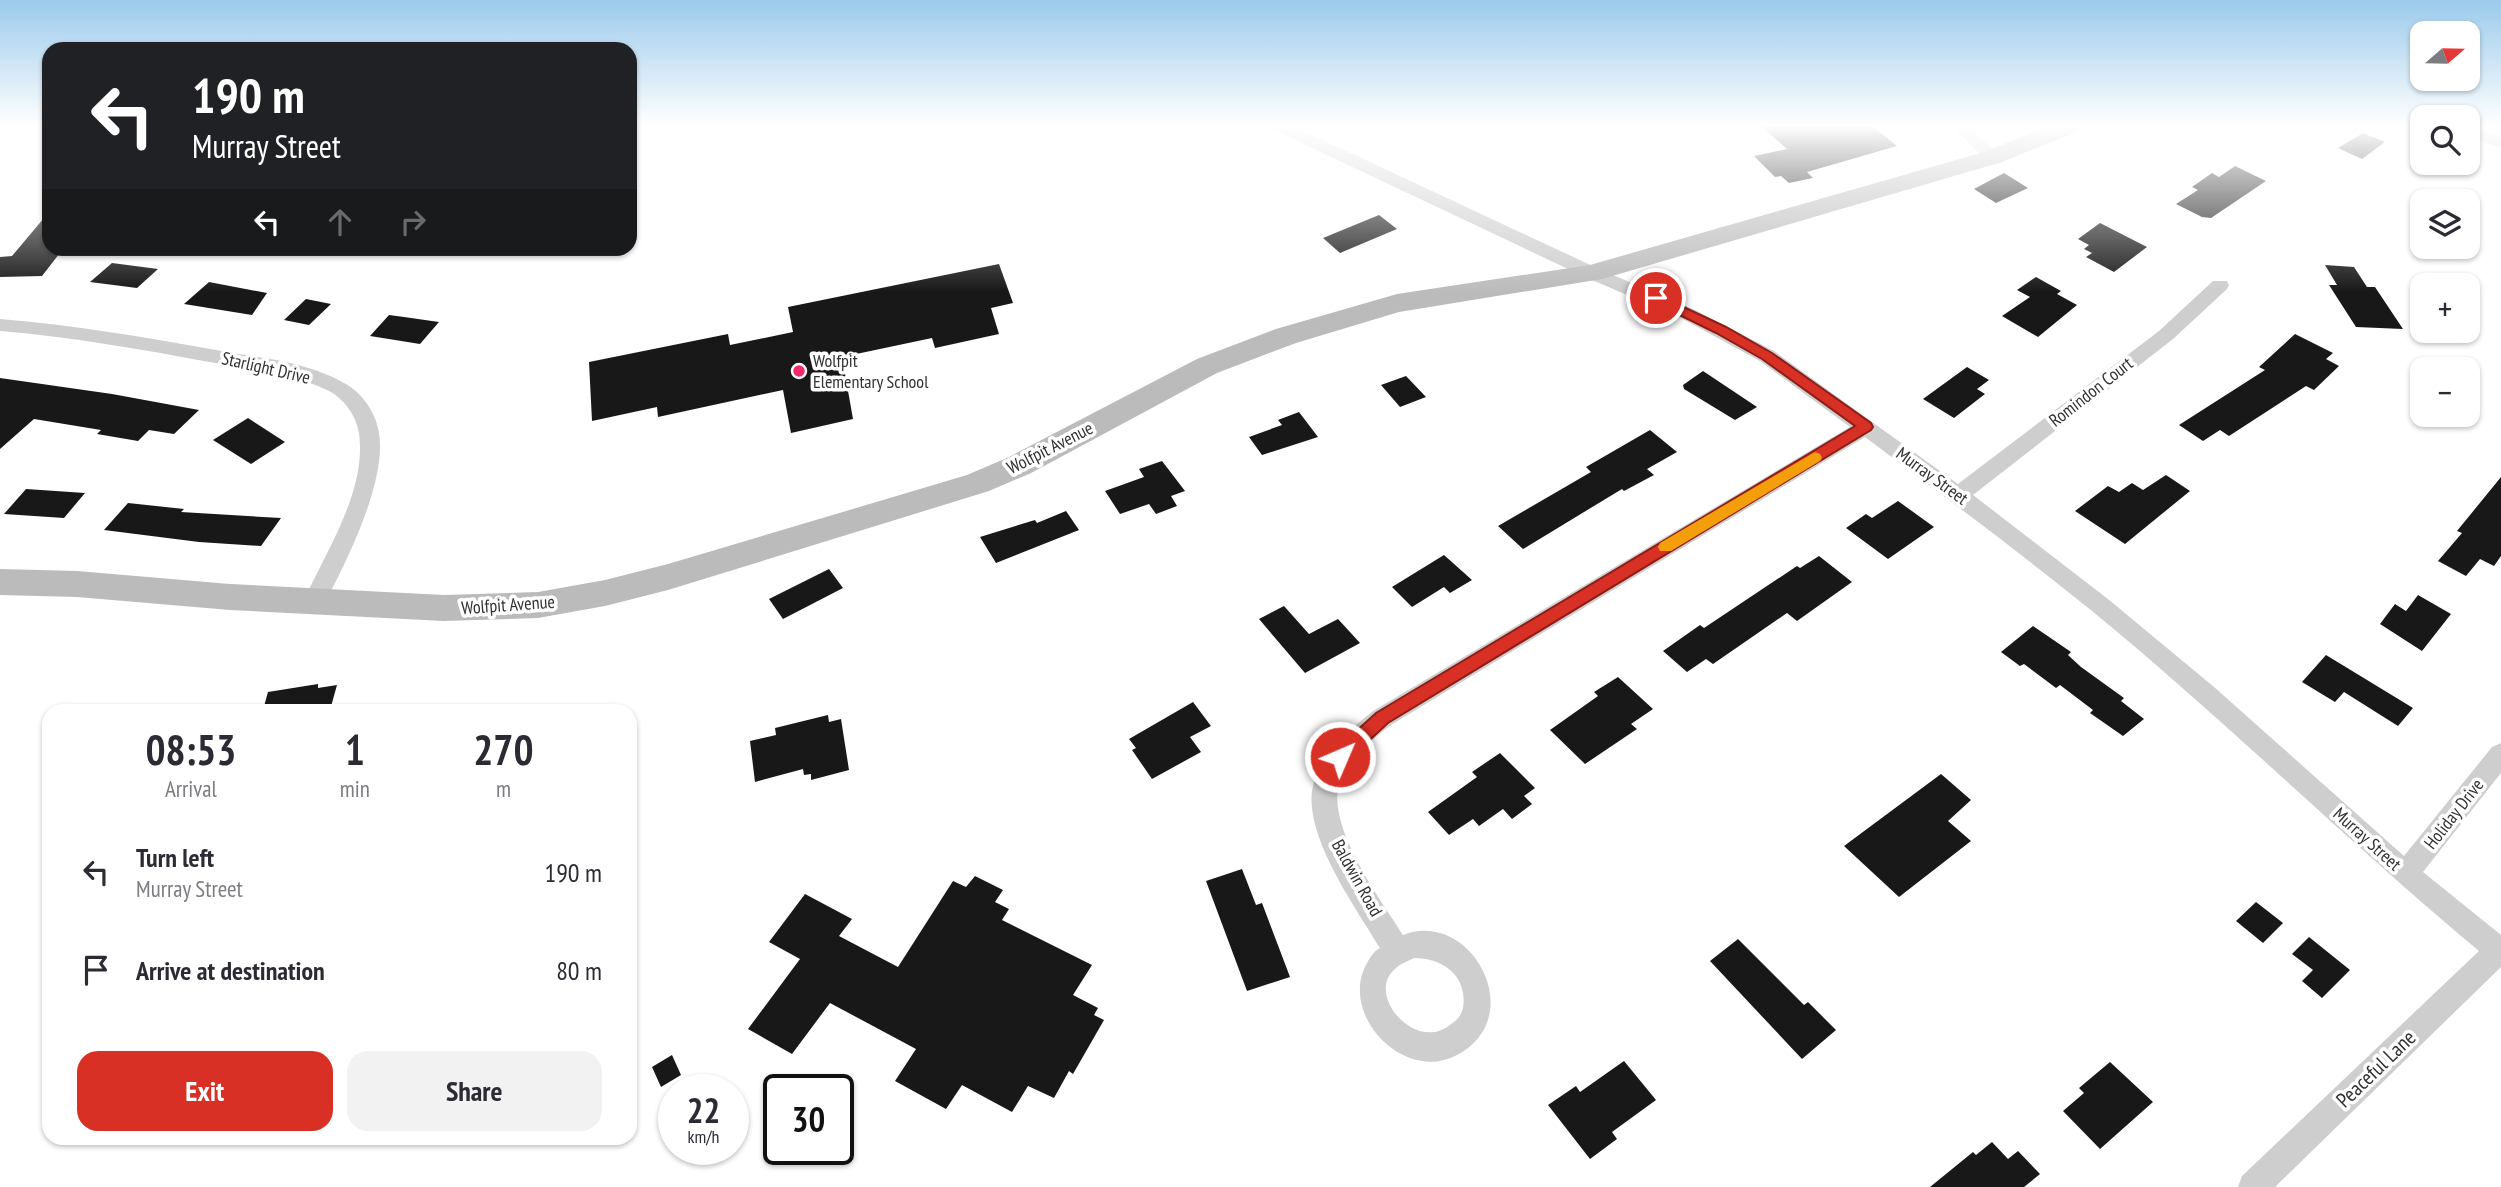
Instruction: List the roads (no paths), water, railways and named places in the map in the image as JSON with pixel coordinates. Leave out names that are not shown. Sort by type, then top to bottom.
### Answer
[{"type":"street","name":"Murray Street","points":[[1398,181],[1592,273],[1660,300],[1742,341],[1796,376],[1958,495],[2148,645],[2406,874],[2500,951]]},
{"type":"street","name":"Wolfpit Avenue","points":[[0,582],[77,584],[314,602],[485,608],[547,604],[605,593],[859,521],[978,483],[1020,465],[1207,366],[1286,336],[1397,303],[1592,273],[1909,181]]},
{"type":"street","name":"Romindon Court","points":[[1958,495],[2166,335],[2220,285]]},
{"type":"street","name":"Starlight Drive","points":[[0,325],[83,332],[274,368],[308,376],[352,397],[369,430],[370,460],[362,493],[314,602]]},
{"type":"street","name":"Baldwin Road","points":[[1396,950],[1335,843],[1325,813],[1325,789],[1340,757],[1382,718],[1866,427]]},
{"type":"street","name":"Holiday Drive","points":[[2406,874],[2501,754]]},
{"type":"street","name":"Peaceful Lane","points":[[2253,1187],[2500,951]]},
{"type":"place","name":"Wolfpit Elementary School","points":[[799,371]]}]
